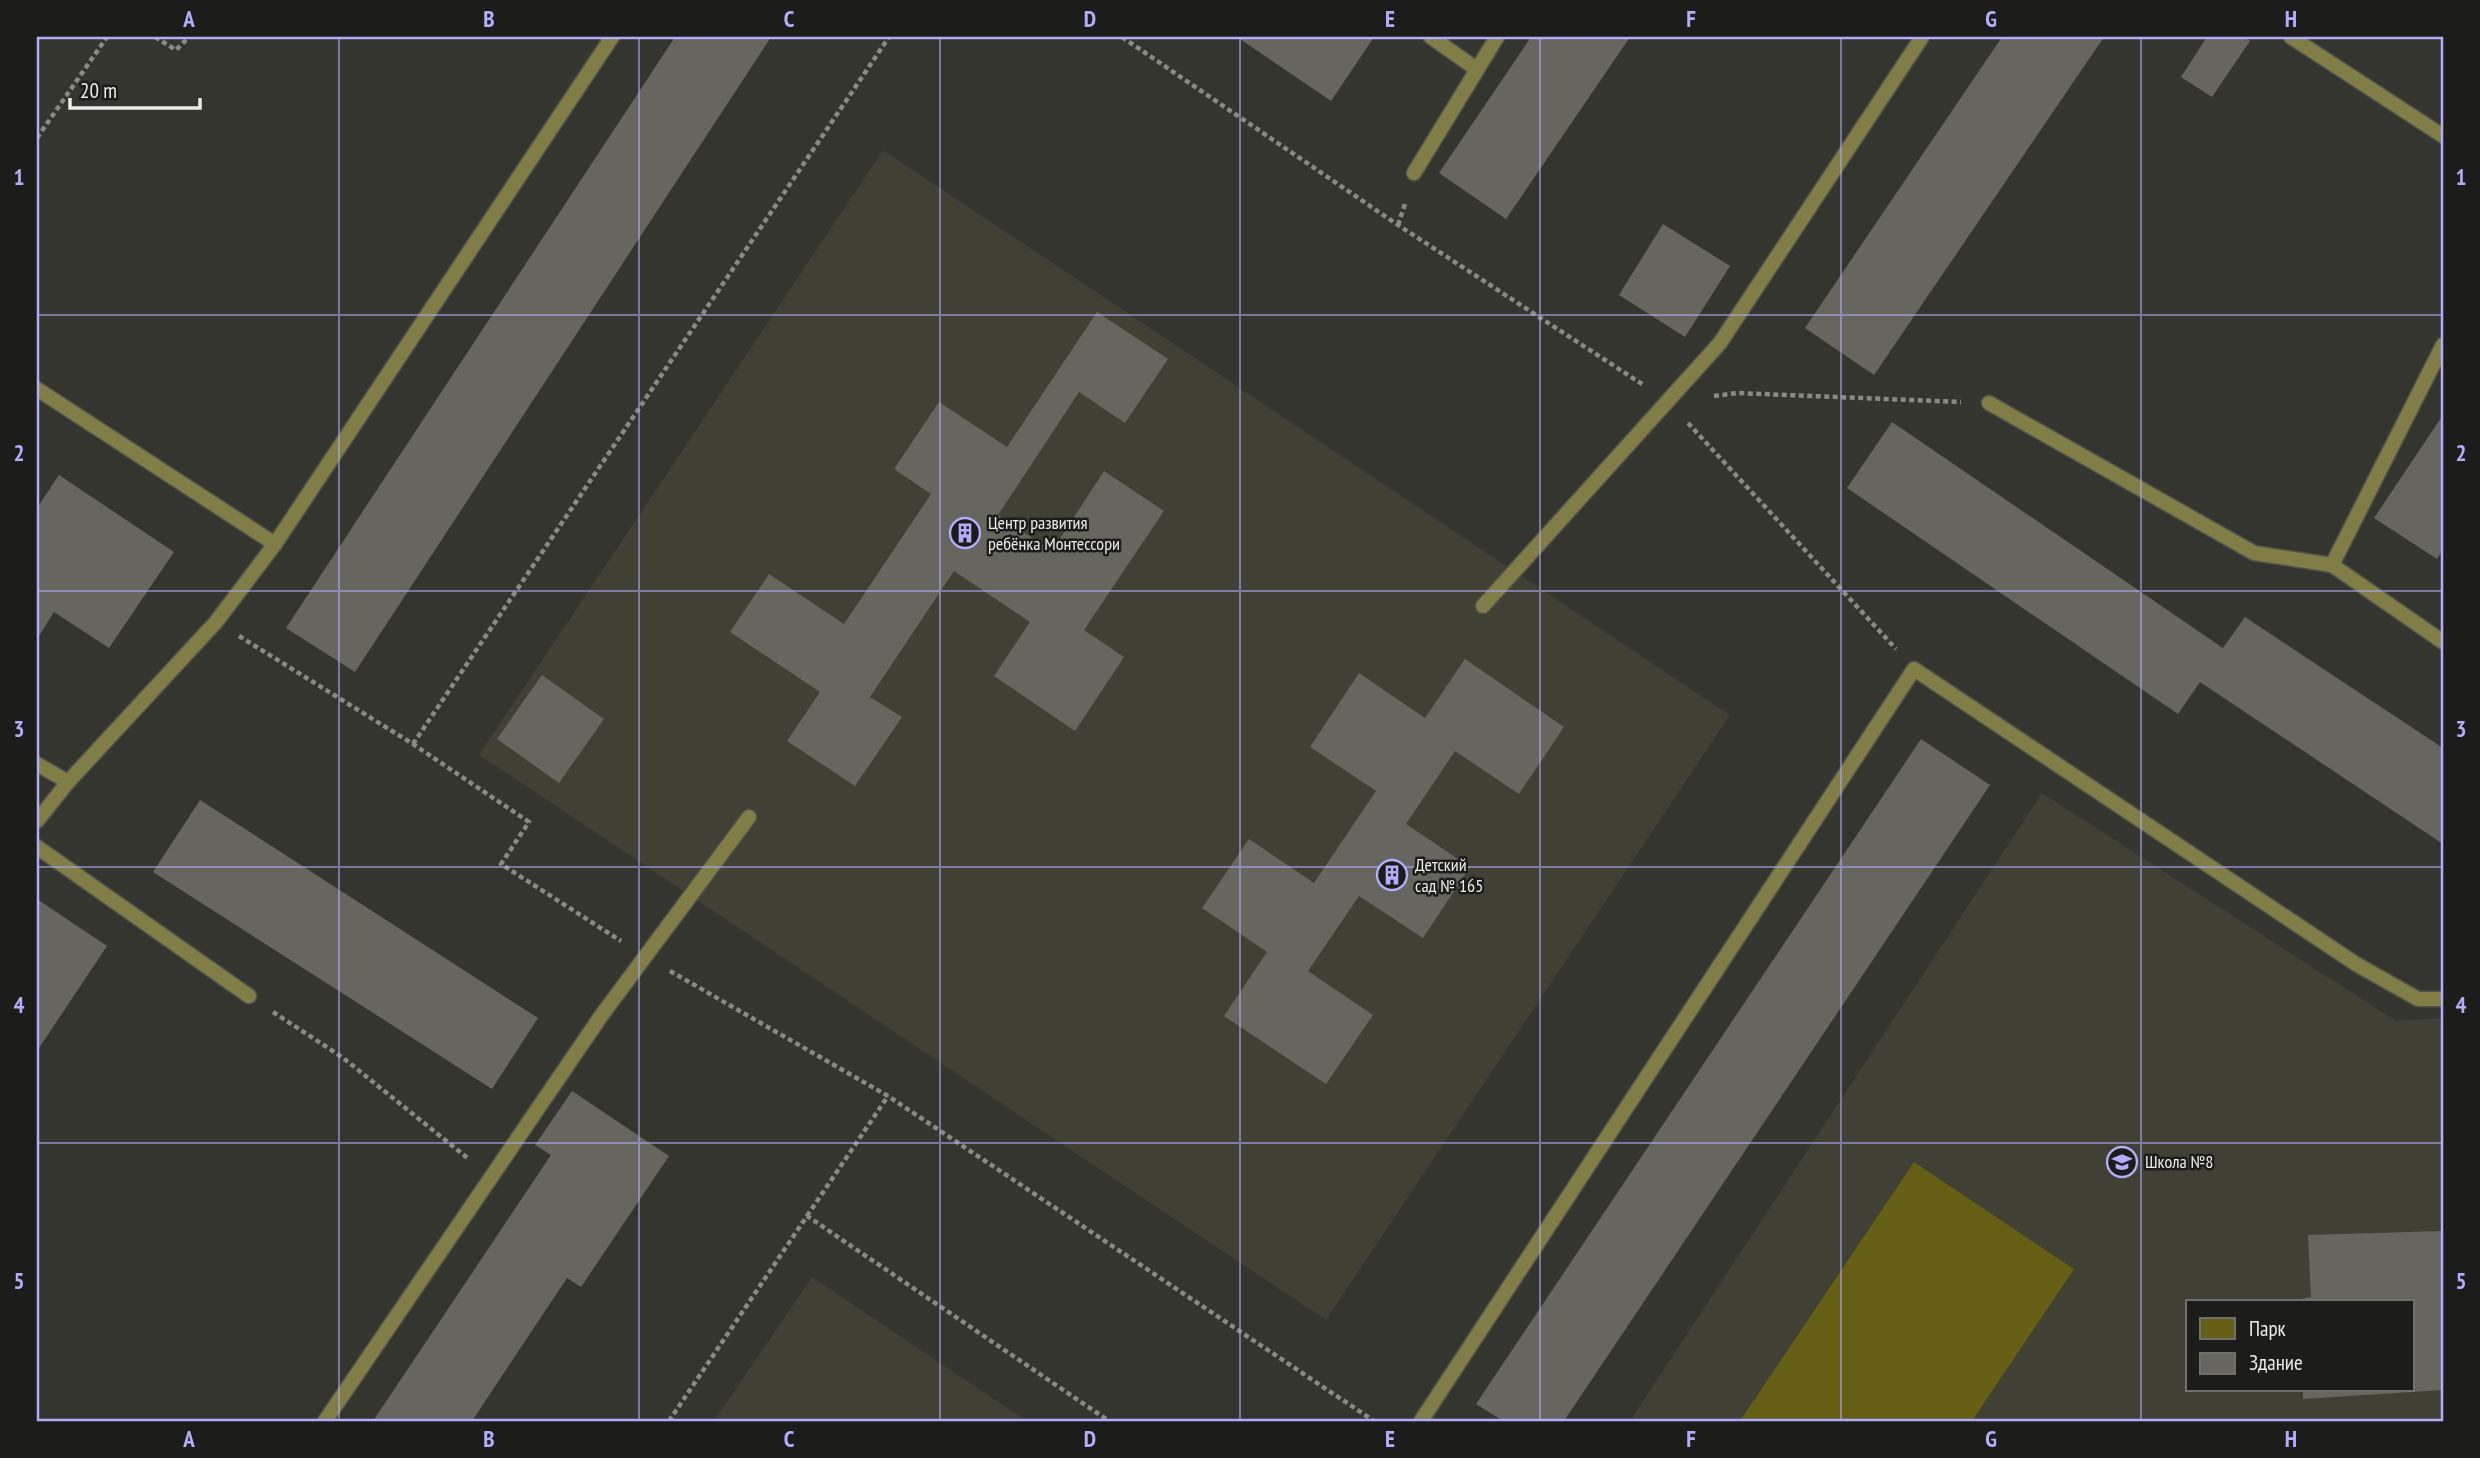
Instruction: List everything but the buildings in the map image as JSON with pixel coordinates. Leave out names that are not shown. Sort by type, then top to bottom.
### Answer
[{"type":"lane","points":[[37,821],[68,782],[216,622],[275,544],[612,37]]},
{"type":"lane","points":[[1431,37],[1475,68]]},
{"type":"lane","points":[[1414,173],[1475,68],[1497,37]]},
{"type":"lane","points":[[1483,606],[1720,343],[1922,37]]},
{"type":"lane","points":[[2291,37],[2443,135]]},
{"type":"lane","points":[[2332,565],[2443,345]]},
{"type":"lane","points":[[37,388],[275,544]]},
{"type":"lane","points":[[1989,404],[2254,553],[2332,565],[2443,642]]},
{"type":"lane","points":[[1421,1421],[1914,669],[2356,964],[2418,999],[2443,999]]},
{"type":"lane","points":[[37,764],[68,782]]},
{"type":"lane","points":[[325,1421],[490,1175],[645,957],[749,817]]},
{"type":"lane","points":[[37,847],[249,996]]},
{"type":"path","points":[[37,138],[107,37]]},
{"type":"path","points":[[155,37],[176,50],[189,37]]},
{"type":"path","points":[[412,744],[890,37]]},
{"type":"path","points":[[1122,37],[1398,225],[1668,401],[1914,669]]},
{"type":"path","points":[[1737,393],[1989,404]]},
{"type":"path","points":[[216,622],[412,744],[529,822],[501,864],[645,957],[888,1096],[1374,1421]]},
{"type":"path","points":[[249,996],[342,1056],[490,1175]]},
{"type":"path","points":[[669,1421],[888,1096]]},
{"type":"path","points":[[807,1216],[1109,1421]]},
{"type":"shaded area","points":[[883,150],[1730,715],[1326,1320],[479,755]]},
{"type":"shaded area","name":"Школа №8","points":[[2042,793],[2396,1021],[2443,1018],[2443,1421],[1630,1421]]},
{"type":"shaded area","points":[[812,1277],[1026,1421],[714,1421]]},
{"type":"green space","points":[[1914,1162],[2074,1269],[1972,1421],[1740,1421]]},
{"type":"place","name":"Центр развития ребёнка Монтессори","points":[[965,533]]},
{"type":"place","name":"Детский сад № 165","points":[[1392,875]]},
{"type":"place","name":"Школа №8","points":[[2122,1162]]}]
